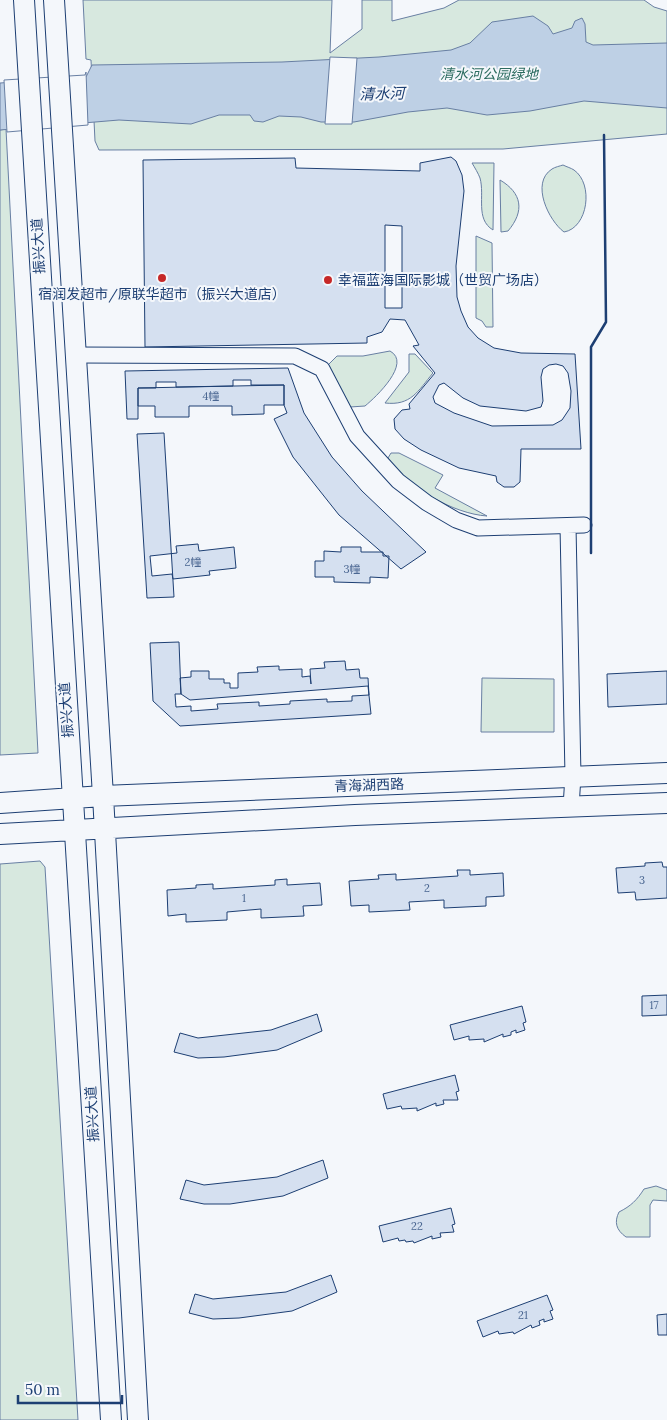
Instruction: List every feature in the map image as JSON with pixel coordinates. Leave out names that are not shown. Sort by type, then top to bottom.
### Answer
[{"type":"main road","name":"振兴大道","points":[[24,0],[110,1420]]},
{"type":"main road","name":"振兴大道","points":[[54,0],[103,796],[138,1420]]},
{"type":"main road","name":"青海湖西路","points":[[0,802],[103,796],[667,773]]},
{"type":"main road","points":[[0,834],[355,815],[667,803]]},
{"type":"street","points":[[76,354],[295,356],[322,369],[357,436],[398,481],[427,503],[456,520],[478,528],[584,525]]},
{"type":"street","points":[[568,526],[573,776],[571,807]]},
{"type":"green space","name":"清水河公园绿地","points":[[83,0],[332,0],[330,53],[362,29],[362,0],[392,0],[392,21],[444,8],[459,0],[644,0],[654,7],[667,11],[667,134],[503,149],[99,150],[95,141],[91,60],[86,59]]},
{"type":"green space","points":[[6,129],[38,753],[0,755],[0,130]]},
{"type":"green space","points":[[472,163],[494,163],[493,230],[484,220],[480,178]]},
{"type":"green space","points":[[563,165],[574,170],[580,177],[586,195],[586,205],[578,223],[572,229],[564,232],[558,227],[548,211],[542,192],[542,183],[546,175],[552,169]]},
{"type":"green space","points":[[500,180],[513,191],[519,203],[519,210],[513,224],[508,231],[501,232]]},
{"type":"green space","points":[[476,236],[492,243],[493,327],[486,327],[482,321],[476,318]]},
{"type":"green space","points":[[390,351],[396,356],[397,363],[390,380],[365,406],[350,407],[328,365],[337,356],[363,356]]},
{"type":"green space","points":[[409,354],[415,354],[433,373],[408,400],[385,403],[409,372]]},
{"type":"green space","points":[[391,453],[399,453],[443,475],[435,488],[487,516],[460,510],[419,489],[396,469],[388,458]]},
{"type":"green space","points":[[482,678],[554,679],[554,732],[481,732]]},
{"type":"green space","points":[[40,861],[45,867],[78,1420],[0,1420],[0,864]]},
{"type":"green space","points":[[656,1186],[667,1190],[667,1201],[653,1200],[650,1205],[650,1237],[626,1237],[617,1226],[619,1212],[633,1202],[644,1189]]},
{"type":"water","name":"清水河","points":[[533,16],[548,26],[553,34],[572,28],[575,21],[582,18],[585,24],[586,42],[593,45],[667,43],[667,108],[584,101],[530,111],[487,115],[447,108],[408,112],[354,122],[321,122],[301,117],[279,116],[263,122],[254,121],[250,115],[219,115],[191,124],[119,120],[0,130],[0,83],[86,77],[92,65],[282,62],[379,57],[451,50],[470,43],[492,22]]},
{"type":"pier","points":[[330,57],[357,58],[352,124],[325,124]]},
{"type":"pier","points":[[86,72],[88,125],[7,132],[4,80],[85,75]]},
{"type":"building","points":[[451,157],[456,161],[462,175],[464,191],[456,266],[457,297],[468,327],[478,338],[494,348],[521,353],[575,354],[581,449],[521,449],[520,482],[514,487],[504,487],[497,482],[496,476],[459,468],[421,450],[404,439],[395,429],[394,419],[402,410],[410,409],[409,404],[435,373],[413,346],[419,345],[405,320],[390,319],[382,332],[367,337],[367,343],[145,347],[143,160],[295,158],[296,168],[420,171],[420,163]],"holes":[[[385,225],[402,226],[402,308],[385,308]],[[549,365],[563,366],[568,373],[571,391],[570,408],[562,420],[553,425],[492,426],[454,413],[435,403],[433,397],[439,385],[444,383],[463,398],[480,406],[526,411],[541,407],[543,401],[541,377],[543,369]]]},
{"type":"building","points":[[288,368],[304,413],[332,457],[362,491],[426,552],[401,569],[339,515],[293,457],[274,419],[287,413],[284,405],[284,385],[138,388],[138,419],[127,419],[125,371]]},
{"type":"building","points":[[233,380],[251,380],[251,385],[284,385],[284,405],[264,405],[264,414],[232,415],[232,406],[189,406],[189,417],[155,417],[155,406],[138,406],[138,388],[156,388],[156,382],[176,382],[176,387],[233,386]]},
{"type":"building","points":[[164,433],[174,597],[147,598],[137,434]]},
{"type":"building","points":[[198,544],[199,551],[234,547],[236,568],[209,571],[210,575],[173,579],[172,574],[152,576],[150,556],[177,553],[176,546]]},
{"type":"building","points":[[341,547],[361,547],[361,552],[383,552],[383,556],[389,556],[388,578],[370,577],[370,583],[334,582],[334,577],[315,577],[315,561],[324,561],[324,551],[341,552]]},
{"type":"building","points":[[179,642],[181,694],[190,700],[368,686],[371,714],[180,726],[153,701],[150,643]]},
{"type":"building","points":[[345,661],[346,670],[359,669],[360,678],[368,678],[369,695],[352,696],[352,701],[327,702],[327,699],[290,701],[290,704],[259,706],[259,702],[217,704],[218,709],[191,711],[191,706],[176,707],[175,694],[181,694],[180,678],[191,677],[191,671],[209,671],[209,679],[224,679],[224,683],[230,683],[230,688],[238,688],[238,673],[258,672],[257,667],[279,666],[279,670],[302,669],[302,677],[310,676],[311,684],[310,669],[325,668],[324,662]]},
{"type":"building","points":[[667,671],[667,704],[608,707],[607,674]]},
{"type":"building","points":[[662,862],[663,867],[667,867],[667,898],[636,900],[635,892],[618,893],[616,868],[645,866],[645,863]]},
{"type":"building","points":[[457,870],[470,870],[470,875],[503,873],[504,896],[486,897],[486,906],[444,908],[444,900],[409,902],[410,910],[369,912],[369,905],[351,906],[349,881],[379,879],[378,875],[396,874],[396,880],[458,876]]},
{"type":"building","points":[[287,879],[287,885],[320,883],[322,905],[303,906],[304,916],[261,918],[261,909],[227,912],[227,920],[186,922],[186,914],[168,916],[167,890],[196,888],[196,885],[213,884],[213,889],[275,885],[275,880]]},
{"type":"building","points":[[667,995],[667,1015],[642,1016],[642,996]]},
{"type":"building","points":[[522,1006],[526,1022],[523,1023],[525,1030],[516,1033],[516,1030],[511,1032],[511,1035],[503,1037],[503,1034],[484,1042],[484,1039],[469,1040],[469,1036],[454,1040],[450,1025]]},
{"type":"building","points":[[317,1014],[322,1031],[277,1050],[224,1057],[198,1058],[174,1052],[180,1033],[198,1038],[271,1030]]},
{"type":"building","points":[[455,1075],[459,1091],[456,1092],[458,1100],[443,1100],[444,1104],[436,1106],[436,1103],[417,1111],[417,1108],[402,1109],[401,1106],[387,1109],[383,1094]]},
{"type":"building","points":[[323,1160],[328,1178],[283,1196],[230,1204],[204,1204],[180,1199],[186,1180],[204,1185],[277,1177]]},
{"type":"building","points":[[451,1208],[455,1224],[452,1225],[454,1232],[440,1233],[441,1237],[432,1239],[432,1236],[414,1243],[413,1241],[399,1241],[398,1238],[383,1242],[379,1226]]},
{"type":"building","points":[[331,1275],[337,1292],[292,1311],[239,1318],[213,1319],[189,1313],[195,1294],[213,1299],[286,1292]]},
{"type":"building","points":[[547,1295],[553,1310],[550,1311],[553,1319],[544,1322],[544,1319],[539,1321],[540,1325],[532,1328],[531,1325],[514,1334],[513,1332],[499,1334],[498,1331],[483,1337],[477,1321]]},
{"type":"building","points":[[667,1314],[667,1335],[658,1335],[657,1315]]},
{"type":"wall","points":[[591,553],[591,347],[606,322],[604,135]]},
{"type":"place","name":"宿润发超市/原联华超市（振兴大道店）","points":[[162,278]]},
{"type":"place","name":"幸福蓝海国际影城（世贸广场店）","points":[[328,280]]}]
